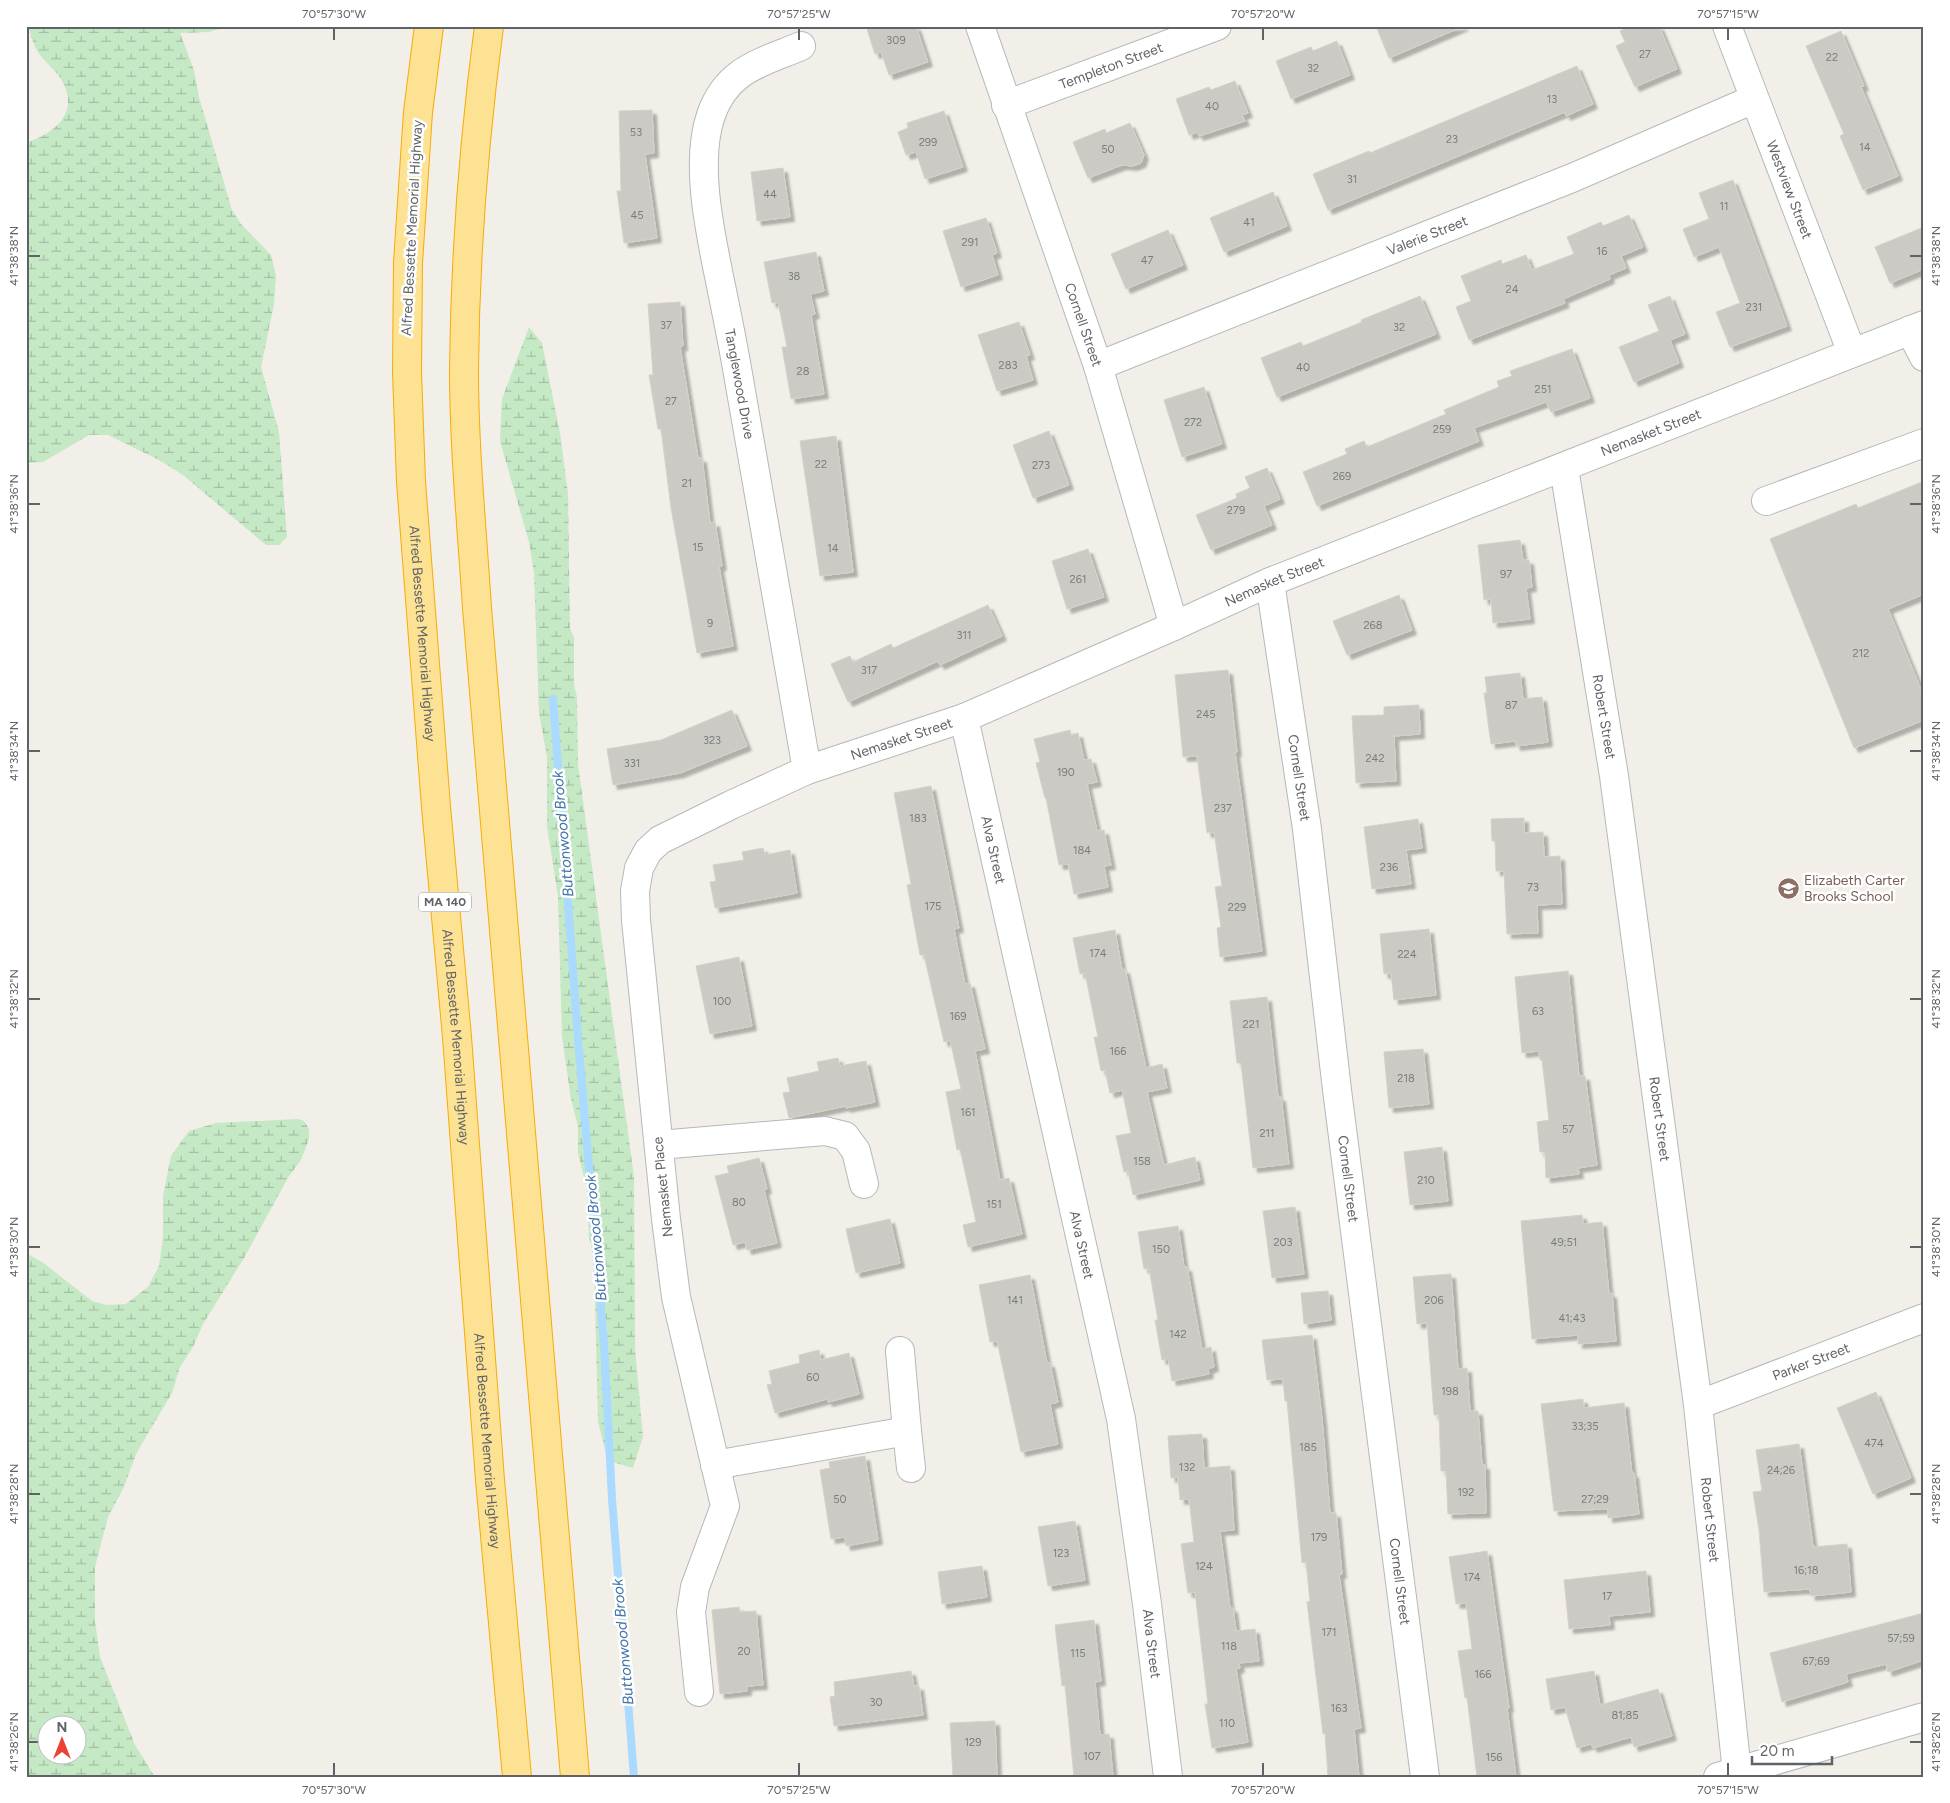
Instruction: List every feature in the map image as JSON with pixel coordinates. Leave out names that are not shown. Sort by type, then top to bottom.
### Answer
[{"type":"highway","name":"Alfred Bessette Memorial Highway","points":[[429,26],[418,112],[410,221],[407,354],[410,464],[436,807],[457,1036],[491,1489],[517,1777]]},
{"type":"highway","points":[[489,26],[469,228],[464,371],[468,466],[506,956],[575,1777]]},
{"type":"street","name":"Cornell Street","points":[[980,26],[1098,366],[1174,626]]},
{"type":"street","name":"Templeton Street","points":[[1006,105],[1217,26]]},
{"type":"street","name":"Westview Street","points":[[1726,26],[1852,353]]},
{"type":"street","name":"Tanglewood Drive","points":[[801,46],[750,67],[729,82],[712,112],[706,128],[704,147],[705,185],[710,234],[731,333],[807,770]]},
{"type":"street","name":"Valerie Street","points":[[1098,366],[1572,178],[1754,100]]},
{"type":"street","name":"Nemasket Street","points":[[641,864],[648,851],[660,840],[807,770],[964,718],[1270,582],[1917,328]]},
{"type":"street","points":[[1917,328],[1924,357]]},
{"type":"street","points":[[1766,501],[1924,443]]},
{"type":"street","name":"Robert Street","points":[[1564,468],[1614,776],[1698,1405],[1727,1774]]},
{"type":"street","name":"Cornell Street","points":[[1270,582],[1307,829],[1337,1090],[1425,1777]]},
{"type":"street","name":"Alva Street","points":[[964,718],[1121,1419],[1147,1604],[1168,1777]]},
{"type":"street","name":"Nemasket Place","points":[[641,864],[635,891],[636,920],[676,1297],[725,1506],[696,1587],[691,1612],[699,1692]]},
{"type":"street","points":[[659,1145],[825,1132],[845,1136],[856,1151],[864,1184]]},
{"type":"street","name":"Parker Street","points":[[1698,1405],[1924,1318]]},
{"type":"street","points":[[900,1351],[911,1468]]},
{"type":"street","points":[[715,1465],[907,1432]]},
{"type":"street","points":[[1727,1774],[1924,1717]]},
{"type":"green space","points":[[28,26],[229,26],[209,32],[180,33],[194,70],[199,97],[232,210],[241,224],[271,255],[276,276],[274,304],[261,367],[279,432],[287,537],[279,545],[266,545],[183,475],[159,460],[108,435],[89,435],[43,462],[26,463],[26,143],[47,134],[55,127],[62,120],[68,102],[61,79],[38,52]]},
{"type":"green space","points":[[529,327],[542,343],[560,433],[568,494],[570,629],[574,637],[574,685],[577,697],[578,764],[634,1177],[635,1348],[643,1437],[633,1468],[608,1461],[598,1422],[594,1254],[589,1238],[587,1190],[578,1153],[578,1126],[571,1099],[562,1036],[558,896],[547,827],[547,757],[539,713],[534,573],[529,542],[500,441],[502,399]]},
{"type":"green space","points":[[298,1119],[304,1121],[309,1129],[309,1139],[301,1160],[289,1176],[244,1258],[203,1324],[193,1347],[180,1367],[172,1393],[137,1452],[123,1489],[108,1517],[95,1567],[95,1621],[100,1657],[135,1745],[155,1777],[26,1777],[26,1253],[42,1262],[92,1301],[107,1305],[126,1304],[148,1287],[159,1266],[163,1237],[163,1196],[171,1156],[189,1131],[216,1123]]},
{"type":"building","points":[[866,26],[916,26],[928,62],[889,75],[881,52],[875,54]]},
{"type":"building","points":[[1376,26],[1464,26],[1389,58]]},
{"type":"building","points":[[1632,26],[1659,26],[1677,69],[1635,87],[1616,46],[1625,42],[1620,31]]},
{"type":"building","points":[[1841,31],[1864,86],[1861,87],[1898,176],[1863,190],[1840,136],[1844,134],[1806,46]]},
{"type":"building","points":[[1337,41],[1350,75],[1291,99],[1276,61],[1311,47],[1313,51]]},
{"type":"building","points":[[1577,66],[1593,104],[1566,116],[1565,112],[1328,210],[1313,174],[1369,151],[1370,153]]},
{"type":"building","points":[[1235,81],[1248,113],[1242,115],[1245,121],[1199,136],[1197,132],[1189,135],[1176,99],[1209,87],[1211,90]]},
{"type":"building","points":[[652,110],[654,153],[645,154],[657,238],[624,243],[617,191],[621,191],[619,111]]},
{"type":"building","points":[[944,111],[963,167],[925,179],[916,152],[906,155],[898,132],[908,128],[907,123]]},
{"type":"building","points":[[1130,123],[1144,155],[1141,163],[1133,166],[1122,165],[1088,178],[1073,142],[1105,129],[1106,133]]},
{"type":"building","points":[[783,168],[790,217],[757,221],[751,172]]},
{"type":"building","points":[[1733,180],[1787,326],[1730,347],[1716,312],[1740,303],[1719,247],[1694,257],[1683,229],[1709,219],[1699,193]]},
{"type":"building","points":[[1273,192],[1287,226],[1224,252],[1210,218]]},
{"type":"building","points":[[1629,215],[1643,247],[1621,256],[1626,268],[1609,275],[1610,279],[1563,299],[1565,303],[1469,340],[1456,307],[1471,301],[1461,276],[1501,260],[1502,264],[1526,255],[1532,270],[1574,254],[1567,237],[1601,222],[1603,226]]},
{"type":"building","points":[[986,218],[997,253],[992,255],[998,275],[961,287],[943,231]]},
{"type":"building","points":[[1924,227],[1924,269],[1890,283],[1875,247]]},
{"type":"building","points":[[1168,230],[1183,265],[1126,289],[1111,254]]},
{"type":"building","points":[[816,252],[824,291],[810,294],[815,314],[811,315],[824,394],[791,399],[782,347],[787,347],[778,302],[772,303],[764,262]]},
{"type":"building","points":[[1420,296],[1436,334],[1277,397],[1261,358],[1301,342],[1303,346]]},
{"type":"building","points":[[1670,296],[1685,334],[1670,340],[1679,363],[1634,382],[1619,347],[1659,331],[1648,305]]},
{"type":"building","points":[[680,302],[683,346],[680,347],[698,458],[702,458],[710,523],[715,522],[722,566],[719,566],[733,646],[697,653],[671,508],[661,429],[658,429],[649,375],[653,375],[648,304]]},
{"type":"building","points":[[1019,322],[1030,355],[1026,356],[1033,380],[997,391],[978,335]]},
{"type":"building","points":[[1572,349],[1590,398],[1551,412],[1546,402],[1474,428],[1479,441],[1317,506],[1303,472],[1347,454],[1345,449],[1364,441],[1367,447],[1446,414],[1444,410],[1499,387],[1497,381],[1512,376],[1510,371]]},
{"type":"building","points":[[1204,387],[1222,444],[1182,457],[1164,400]]},
{"type":"building","points":[[1049,431],[1069,485],[1033,498],[1013,445]]},
{"type":"building","points":[[836,436],[853,572],[820,576],[800,441]]},
{"type":"building","points":[[1267,468],[1280,499],[1264,506],[1272,525],[1211,550],[1196,515],[1237,498],[1236,494],[1250,488],[1245,477]]},
{"type":"building","points":[[1924,481],[1924,594],[1888,609],[1924,697],[1924,720],[1854,748],[1770,539],[1856,504],[1858,508]]},
{"type":"building","points":[[1520,540],[1523,560],[1529,560],[1532,587],[1526,588],[1530,619],[1493,623],[1491,599],[1484,600],[1478,545]]},
{"type":"building","points":[[1088,549],[1104,597],[1067,609],[1052,561]]},
{"type":"building","points":[[1399,595],[1412,630],[1347,655],[1333,621]]},
{"type":"building","points":[[988,605],[1002,636],[940,665],[938,661],[848,702],[831,664],[850,656],[853,662],[891,644],[893,648]]},
{"type":"building","points":[[1228,670],[1237,752],[1235,752],[1262,951],[1220,957],[1217,928],[1221,927],[1215,887],[1222,886],[1214,832],[1207,833],[1197,756],[1183,757],[1175,675]]},
{"type":"building","points":[[1520,673],[1523,699],[1542,697],[1548,742],[1516,746],[1515,741],[1491,744],[1484,693],[1487,693],[1485,677]]},
{"type":"building","points":[[1419,705],[1420,734],[1394,736],[1396,781],[1356,783],[1352,716],[1384,715],[1384,707]]},
{"type":"building","points":[[732,710],[747,746],[680,773],[613,785],[607,749],[661,740]]},
{"type":"building","points":[[1070,730],[1071,735],[1078,733],[1084,760],[1091,759],[1097,782],[1087,784],[1097,831],[1104,830],[1111,865],[1104,866],[1108,887],[1074,894],[1068,864],[1059,865],[1046,798],[1036,763],[1040,762],[1034,739]]},
{"type":"building","points":[[931,786],[959,928],[954,929],[965,984],[970,983],[985,1049],[975,1051],[1000,1180],[1009,1178],[1022,1234],[968,1247],[963,1225],[976,1222],[960,1149],[957,1150],[946,1092],[961,1089],[950,1040],[944,1042],[924,955],[920,955],[907,885],[911,884],[894,793]]},
{"type":"building","points":[[1524,818],[1524,833],[1543,832],[1544,857],[1560,856],[1562,904],[1537,905],[1538,933],[1507,934],[1504,871],[1496,871],[1495,841],[1492,841],[1491,819]]},
{"type":"building","points":[[1418,819],[1422,848],[1406,850],[1411,884],[1372,889],[1364,827]]},
{"type":"building","points":[[763,848],[765,855],[790,850],[797,893],[715,908],[710,882],[716,881],[713,865],[744,860],[742,852]]},
{"type":"building","points":[[1429,929],[1436,995],[1394,1000],[1391,973],[1384,974],[1380,934]]},
{"type":"building","points":[[1115,930],[1122,970],[1125,969],[1146,1068],[1162,1064],[1167,1088],[1147,1092],[1164,1165],[1195,1157],[1200,1180],[1133,1195],[1128,1171],[1124,1172],[1116,1136],[1131,1133],[1122,1090],[1110,1093],[1105,1070],[1101,1071],[1094,1037],[1098,1037],[1085,973],[1080,974],[1073,938]]},
{"type":"building","points":[[739,957],[752,1026],[710,1034],[696,966]]},
{"type":"building","points":[[1568,971],[1579,1076],[1585,1076],[1597,1165],[1578,1168],[1579,1174],[1546,1178],[1545,1152],[1540,1152],[1537,1122],[1549,1120],[1542,1060],[1540,1060],[1539,1051],[1522,1053],[1515,977]]},
{"type":"building","points":[[1267,997],[1278,1097],[1281,1097],[1289,1164],[1253,1168],[1241,1063],[1237,1063],[1230,1001]]},
{"type":"building","points":[[1423,1049],[1429,1104],[1389,1108],[1384,1052]]},
{"type":"building","points":[[838,1058],[840,1066],[866,1061],[875,1102],[789,1118],[783,1093],[790,1092],[787,1078],[819,1071],[817,1062]]},
{"type":"building","points":[[1442,1147],[1448,1201],[1410,1205],[1404,1152]]},
{"type":"building","points":[[759,1158],[767,1189],[764,1190],[777,1243],[747,1250],[745,1242],[733,1245],[715,1176],[729,1173],[727,1166]]},
{"type":"building","points":[[1295,1207],[1304,1274],[1272,1278],[1263,1211]]},
{"type":"building","points":[[1582,1215],[1583,1224],[1602,1222],[1609,1294],[1612,1293],[1616,1341],[1578,1344],[1578,1335],[1532,1339],[1521,1221]]},
{"type":"building","points":[[890,1219],[900,1263],[856,1273],[846,1229]]},
{"type":"building","points":[[1178,1226],[1184,1267],[1187,1267],[1202,1349],[1211,1347],[1214,1367],[1208,1369],[1209,1374],[1172,1381],[1168,1358],[1162,1360],[1155,1320],[1158,1320],[1149,1268],[1144,1269],[1138,1232]]},
{"type":"building","points":[[1451,1274],[1458,1369],[1467,1368],[1470,1411],[1478,1411],[1482,1465],[1485,1465],[1486,1513],[1448,1514],[1446,1471],[1441,1471],[1439,1415],[1434,1415],[1427,1323],[1417,1324],[1413,1277]]},
{"type":"building","points":[[1030,1275],[1047,1363],[1050,1363],[1058,1402],[1050,1404],[1058,1444],[1021,1452],[997,1341],[990,1342],[979,1285]]},
{"type":"building","points":[[1328,1291],[1331,1320],[1304,1324],[1301,1293]]},
{"type":"building","points":[[1312,1335],[1330,1513],[1336,1513],[1342,1574],[1339,1574],[1361,1728],[1354,1729],[1359,1777],[1328,1777],[1325,1733],[1323,1734],[1307,1602],[1310,1601],[1306,1562],[1302,1563],[1287,1401],[1285,1401],[1283,1379],[1267,1380],[1262,1340]]},
{"type":"building","points":[[819,1350],[821,1360],[849,1353],[859,1394],[828,1402],[827,1399],[775,1413],[767,1385],[772,1384],[769,1371],[800,1363],[799,1355]]},
{"type":"building","points":[[1876,1392],[1911,1478],[1873,1494],[1837,1408]]},
{"type":"building","points":[[1583,1399],[1584,1408],[1624,1403],[1632,1474],[1634,1473],[1639,1514],[1608,1518],[1608,1509],[1554,1511],[1541,1404]]},
{"type":"building","points":[[1202,1434],[1204,1468],[1230,1466],[1234,1530],[1220,1531],[1230,1608],[1233,1608],[1236,1631],[1255,1629],[1259,1661],[1239,1663],[1240,1668],[1236,1669],[1248,1742],[1212,1748],[1205,1704],[1208,1704],[1195,1592],[1188,1593],[1181,1544],[1194,1542],[1189,1499],[1180,1500],[1178,1477],[1171,1478],[1168,1436]]},
{"type":"building","points":[[1799,1444],[1813,1547],[1847,1544],[1851,1592],[1811,1596],[1810,1589],[1764,1592],[1759,1530],[1753,1492],[1762,1491],[1756,1450]]},
{"type":"building","points":[[865,1456],[878,1540],[846,1546],[845,1537],[831,1539],[820,1470],[830,1468],[829,1462]]},
{"type":"building","points":[[1075,1521],[1085,1580],[1048,1586],[1038,1527]]},
{"type":"building","points":[[1487,1551],[1509,1708],[1507,1708],[1516,1777],[1477,1777],[1467,1698],[1465,1698],[1458,1651],[1472,1649],[1466,1603],[1456,1604],[1449,1557]]},
{"type":"building","points":[[982,1566],[987,1597],[942,1604],[938,1572]]},
{"type":"building","points":[[1646,1571],[1650,1612],[1609,1616],[1610,1625],[1569,1629],[1564,1580]]},
{"type":"building","points":[[739,1607],[740,1612],[756,1611],[763,1685],[747,1686],[747,1691],[720,1694],[712,1610]]},
{"type":"building","points":[[1924,1613],[1924,1660],[1888,1672],[1886,1664],[1846,1674],[1848,1682],[1782,1702],[1770,1653]]},
{"type":"building","points":[[1094,1620],[1101,1681],[1095,1682],[1100,1735],[1109,1734],[1113,1777],[1074,1777],[1065,1685],[1062,1686],[1055,1625]]},
{"type":"building","points":[[911,1671],[914,1686],[919,1686],[923,1715],[834,1726],[830,1697],[835,1696],[834,1682]]},
{"type":"building","points":[[1594,1671],[1600,1705],[1658,1689],[1672,1736],[1634,1747],[1631,1737],[1593,1748],[1591,1744],[1577,1748],[1565,1707],[1551,1710],[1546,1679]]},
{"type":"building","points":[[995,1721],[997,1777],[953,1777],[950,1723]]},
{"type":"waterway","name":"Buttonwood Brook","points":[[553,699],[578,1038],[604,1344],[612,1499],[634,1777]]},
{"type":"place","name":"Elizabeth Carter Brooks School","points":[[1788,888]]}]
